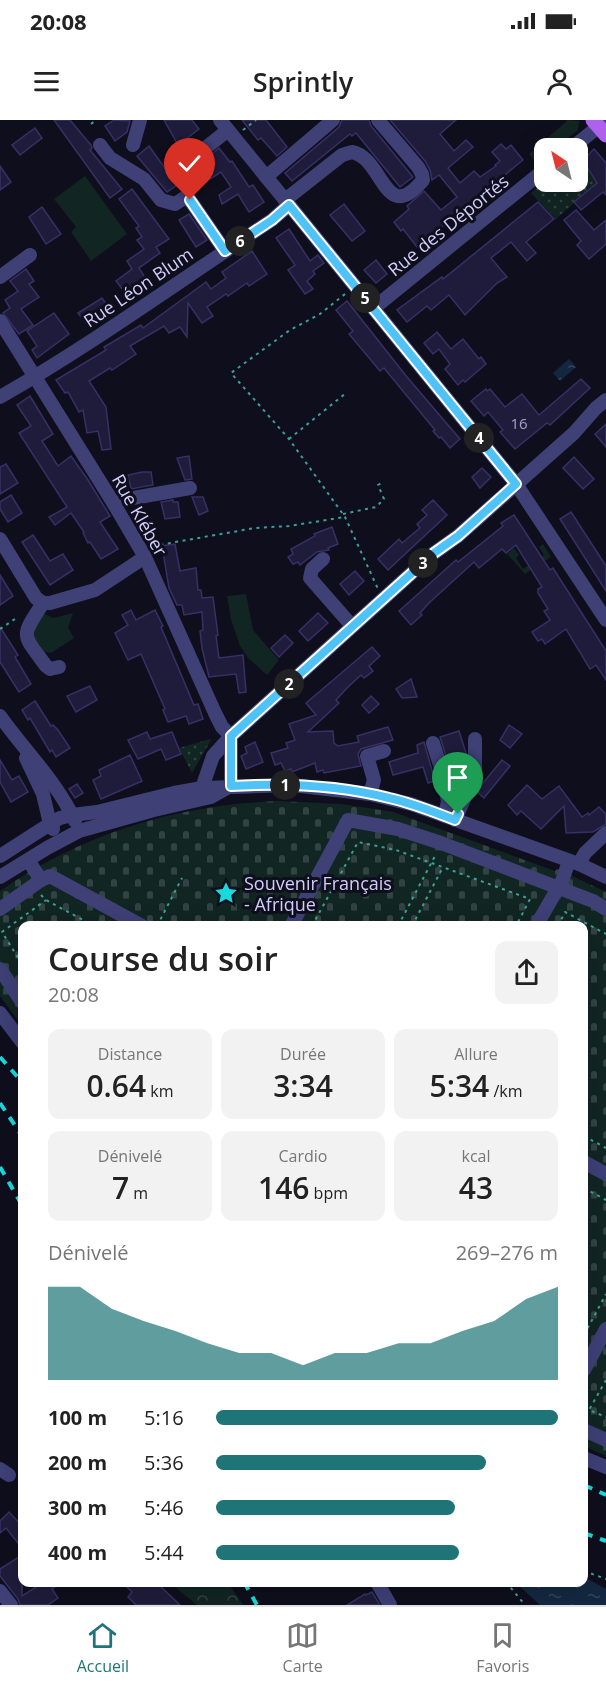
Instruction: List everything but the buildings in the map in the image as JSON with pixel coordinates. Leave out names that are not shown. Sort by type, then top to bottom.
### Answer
[{"type":"street","points":[[133,146],[140,120]]},
{"type":"street","points":[[266,177],[333,120]]},
{"type":"street","name":"Rue Léon Blum","points":[[0,397],[35,377],[272,220],[287,203],[342,155],[352,152],[365,159],[391,194],[398,198],[404,197],[423,180],[422,174],[378,120]]},
{"type":"street","points":[[585,138],[601,126]]},
{"type":"street","points":[[179,165],[188,162],[229,128],[266,177],[516,484],[606,621]]},
{"type":"street","points":[[100,145],[110,158],[144,179],[161,200],[175,204],[184,198],[190,200],[225,251]]},
{"type":"street","name":"Rue des Déportés","points":[[374,308],[534,178]]},
{"type":"street","points":[[0,277],[30,255]]},
{"type":"street","name":"Rue Kléber","points":[[0,321],[145,552],[214,712],[222,727],[231,736]]},
{"type":"street","points":[[207,792],[213,756],[231,736],[434,553],[458,536],[574,433],[606,400]]},
{"type":"street","points":[[114,504],[122,500],[190,489]]},
{"type":"street","points":[[0,539],[36,598],[43,603],[59,601],[95,590],[145,552]]},
{"type":"street","points":[[323,559],[312,569],[310,578],[352,626]]},
{"type":"street","points":[[43,603],[26,629],[26,636],[46,666],[50,669],[59,667]]},
{"type":"street","points":[[0,716],[40,766],[72,815],[79,831]]},
{"type":"street","points":[[231,736],[231,786]]},
{"type":"street","points":[[450,818],[475,774],[475,739]]},
{"type":"street","points":[[432,743],[441,768],[450,818]]},
{"type":"street","points":[[21,745],[43,794],[50,824],[60,840]]},
{"type":"street","points":[[370,794],[374,780],[367,756],[384,751]]},
{"type":"street","points":[[0,856],[60,818],[72,815],[94,813],[231,786],[292,785],[370,794],[411,804],[606,877]]},
{"type":"street","points":[[0,877],[79,831],[207,792],[326,792],[381,801],[448,820],[584,870],[606,883]]},
{"type":"street","points":[[294,921],[348,820],[404,831],[557,887],[593,901],[606,909]]},
{"type":"street","points":[[539,921],[557,887],[573,866],[606,833]]},
{"type":"street","points":[[0,862],[33,835]]},
{"type":"street","points":[[28,860],[38,883]]},
{"type":"street","points":[[0,909],[50,876],[133,921]]},
{"type":"street","points":[[0,969],[18,996]]},
{"type":"street","points":[[0,1013],[18,1037]]},
{"type":"street","points":[[588,1164],[606,1174]]},
{"type":"street","points":[[588,1363],[606,1329]]},
{"type":"street","points":[[588,1425],[606,1440]]},
{"type":"street","points":[[588,1460],[606,1467]]},
{"type":"street","points":[[380,1587],[390,1605]]},
{"type":"street","points":[[0,1591],[10,1605]]},
{"type":"path","points":[[91,124],[96,120]]},
{"type":"path","points":[[229,128],[256,120]]},
{"type":"path","points":[[351,290],[320,314],[290,330],[231,373],[290,439],[343,514],[380,591]]},
{"type":"path","points":[[290,439],[346,393]]},
{"type":"path","points":[[343,514],[375,507],[384,499],[378,485],[383,482]]},
{"type":"path","points":[[145,552],[255,528],[289,526],[345,517]]},
{"type":"path","points":[[315,921],[358,842],[396,850],[530,899],[519,921]]},
{"type":"path","points":[[401,921],[432,863]]},
{"type":"path","points":[[415,921],[443,867]]},
{"type":"path","points":[[160,921],[182,878]]},
{"type":"path","points":[[38,883],[46,900],[85,921]]},
{"type":"path","points":[[18,958],[1,932],[46,900]]},
{"type":"path","points":[[560,921],[565,912],[583,921]]},
{"type":"path","points":[[588,924],[606,934]]},
{"type":"path","points":[[588,1138],[606,1148]]},
{"type":"path","points":[[588,1190],[606,1200]]},
{"type":"path","points":[[588,1328],[606,1294]]},
{"type":"path","points":[[588,1413],[606,1380]]},
{"type":"path","points":[[589,1410],[606,1417]]},
{"type":"path","points":[[588,1572],[606,1579]]},
{"type":"path","points":[[510,1587],[525,1605]]},
{"type":"green space","points":[[568,120],[579,121],[578,130],[568,138],[547,138]]},
{"type":"green space","points":[[534,150],[534,160],[529,154]]},
{"type":"green space","points":[[588,167],[599,181],[588,191]]},
{"type":"green space","points":[[85,176],[127,234],[91,261],[71,232],[76,227],[54,199]]},
{"type":"green space","points":[[534,191],[587,192],[556,219],[531,193]]},
{"type":"green space","points":[[543,544],[551,557],[525,574],[507,554],[514,548],[519,555],[516,558],[523,569],[544,555],[539,547]]},
{"type":"green space","points":[[246,594],[253,630],[279,660],[267,675],[248,658],[240,646],[231,620],[227,596]]},
{"type":"green space","points":[[43,613],[53,618],[73,613],[68,628],[74,638],[51,653],[41,651],[30,631]]},
{"type":"green space","points":[[211,740],[192,773],[179,748]]},
{"type":"green space","points":[[278,801],[342,804],[393,812],[555,871],[557,869],[606,892],[606,1456],[588,1448],[588,921],[18,921],[18,1021],[0,996],[0,891],[64,853],[98,838],[168,816],[240,804]]},
{"type":"green space","points":[[175,1587],[231,1587],[243,1605],[197,1605]]},
{"type":"water","points":[[569,359],[576,367],[560,381],[553,373]]},
{"type":"water","points":[[588,1579],[606,1589],[606,1605],[540,1605],[520,1587],[588,1587]]},
{"type":"railway","points":[[0,1057],[18,1077]]},
{"type":"railway","points":[[0,1103],[18,1130]]},
{"type":"railway","points":[[0,1167],[18,1198]]},
{"type":"railway","points":[[588,1487],[606,1495]]},
{"type":"railway","points":[[588,1534],[606,1541]]},
{"type":"railway","points":[[247,1587],[257,1605]]},
{"type":"place","name":"Souvenir Français - Afrique","points":[[226,893]]},
{"type":"route","points":[[190,200],[225,251],[272,220],[289,205],[516,484],[458,536],[434,553],[231,736],[231,786],[292,785],[333,789],[388,798],[455,820],[458,814]]}]
